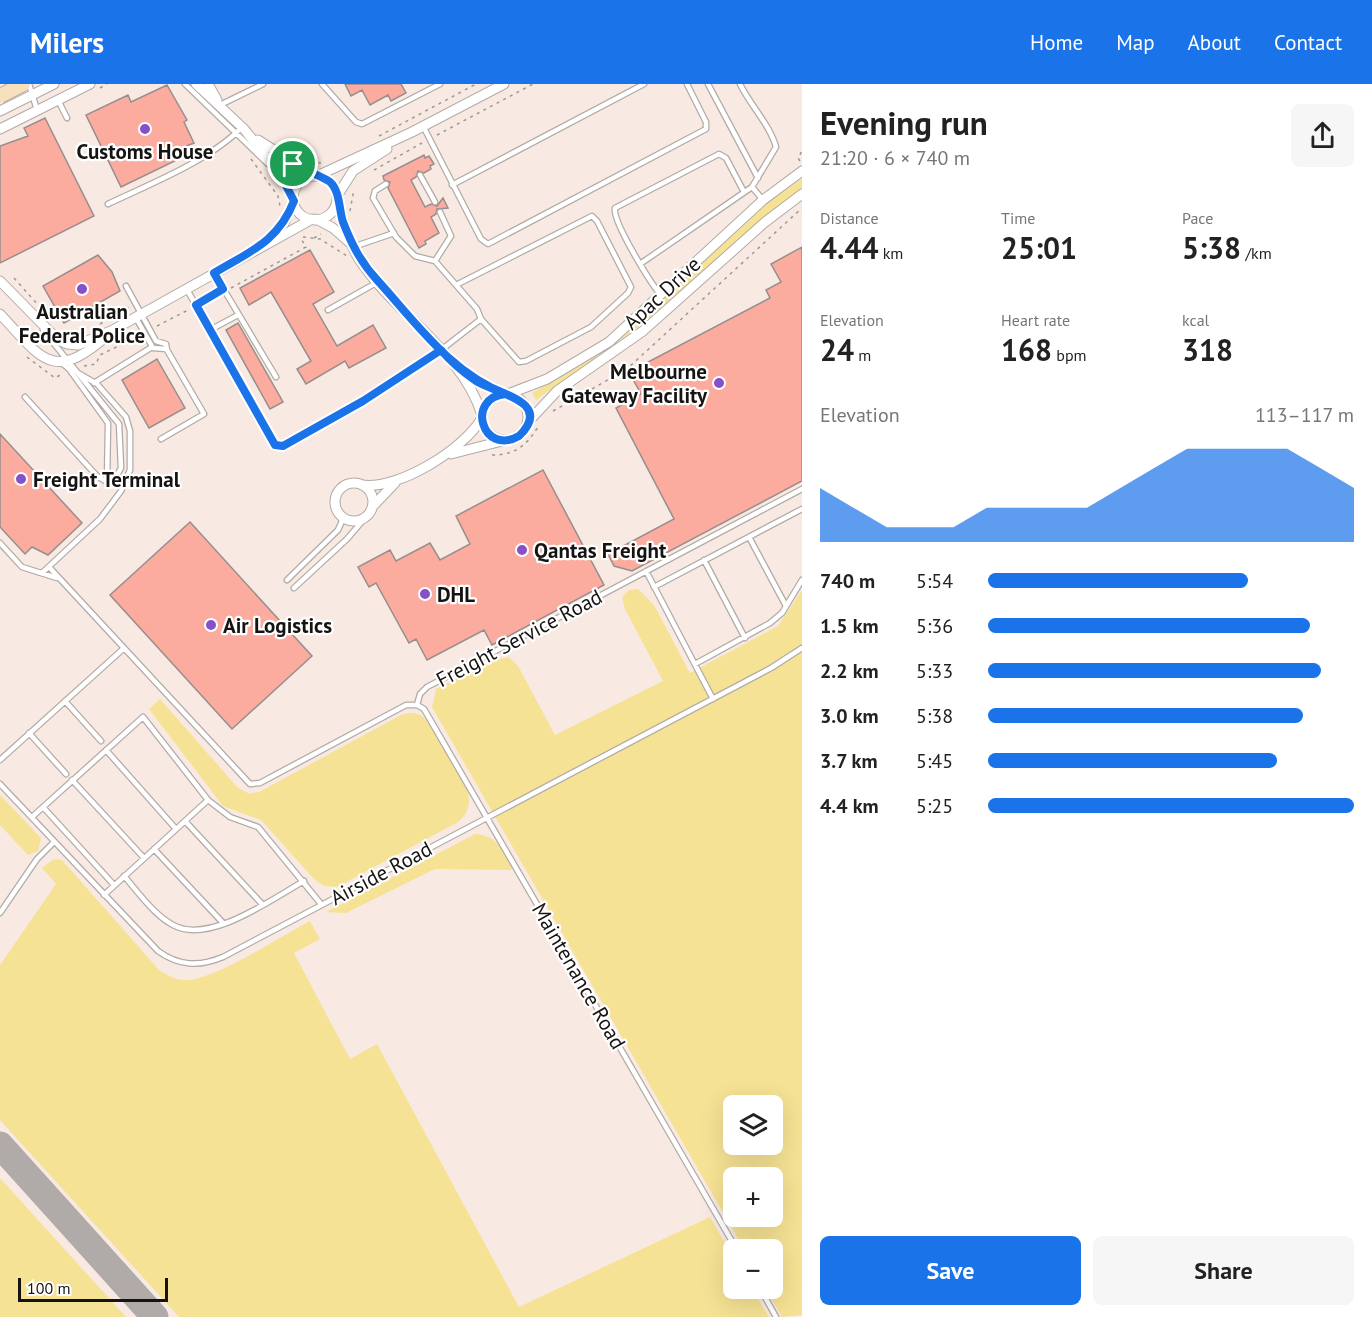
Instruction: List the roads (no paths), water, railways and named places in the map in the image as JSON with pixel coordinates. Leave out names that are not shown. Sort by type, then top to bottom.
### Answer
[{"type":"street","points":[[0,96],[21,84]]},
{"type":"street","points":[[0,111],[54,84]]},
{"type":"street","points":[[0,129],[90,84]]},
{"type":"street","points":[[196,84],[220,105],[280,175],[299,212],[333,228],[352,246]]},
{"type":"street","points":[[208,84],[220,105]]},
{"type":"street","points":[[250,252],[278,231],[286,220],[300,182],[412,132],[498,85]]},
{"type":"street","points":[[241,130],[293,164],[331,183],[352,246],[361,262],[451,362],[472,394],[489,434],[498,439],[508,440]]},
{"type":"street","points":[[0,281],[36,321],[67,344],[78,345],[113,330],[280,236],[329,214],[353,171],[412,132]]},
{"type":"street","name":"Apac Drive","points":[[507,394],[532,386],[609,342],[801,166]]},
{"type":"street","name":"Apac Drive","points":[[528,422],[557,391],[613,354],[651,325],[764,224],[802,195]]},
{"type":"street","points":[[0,314],[36,353],[48,361],[69,360],[92,348],[113,330]]},
{"type":"street","points":[[404,477],[385,484],[346,484],[337,492],[334,504],[339,514],[351,521],[365,518],[387,489],[404,477],[440,458],[468,448],[519,436],[528,422],[528,410],[524,403],[477,381],[451,362]]},
{"type":"street","points":[[440,458],[471,434],[489,400],[507,394]]},
{"type":"street","points":[[362,485],[372,497],[372,508]]},
{"type":"lane","points":[[21,84],[37,110]]},
{"type":"lane","points":[[29,84],[30,96],[37,110]]},
{"type":"lane","points":[[108,204],[191,163],[241,130],[185,84]]},
{"type":"lane","points":[[220,105],[263,84]]},
{"type":"lane","points":[[322,84],[356,122],[362,124],[440,84]]},
{"type":"lane","points":[[452,185],[644,84]]},
{"type":"lane","points":[[423,126],[482,242],[492,243],[703,131],[707,125],[687,84]]},
{"type":"lane","points":[[708,84],[758,178]]},
{"type":"lane","points":[[640,264],[752,187],[776,147],[762,118],[752,108],[740,84]]},
{"type":"lane","points":[[58,100],[67,118]]},
{"type":"lane","points":[[660,294],[651,284],[640,264],[615,215],[615,208],[717,155],[724,156],[744,192]]},
{"type":"lane","points":[[420,175],[435,202]]},
{"type":"lane","points":[[386,184],[375,191],[373,198],[393,232],[415,256],[435,261],[456,285],[477,309],[481,320],[517,360],[523,362],[596,324],[628,293],[631,287],[597,221],[592,216],[456,285]]},
{"type":"lane","points":[[752,187],[763,200]]},
{"type":"lane","points":[[435,261],[451,236],[440,212]]},
{"type":"lane","points":[[352,246],[393,232]]},
{"type":"lane","points":[[214,273],[238,315],[242,316],[276,377]]},
{"type":"lane","points":[[328,310],[378,281]]},
{"type":"lane","points":[[126,286],[136,303],[144,333],[152,347],[157,350],[166,346]]},
{"type":"lane","points":[[186,288],[278,447],[385,387],[481,320]]},
{"type":"lane","points":[[210,330],[238,315]]},
{"type":"lane","points":[[138,316],[158,342],[166,346],[204,414],[161,439]]},
{"type":"lane","points":[[36,321],[115,417],[121,429],[120,470],[113,479],[107,482]]},
{"type":"lane","points":[[83,392],[95,382],[152,347]]},
{"type":"lane","points":[[57,362],[69,369],[83,392],[108,423],[107,482]]},
{"type":"lane","points":[[42,573],[108,510],[121,491],[130,470],[128,421],[95,382],[77,371]]},
{"type":"lane","points":[[25,398],[97,476],[107,482]]},
{"type":"lane","name":"Freight Service Road","points":[[49,567],[246,782],[254,785],[406,705],[417,705],[420,694],[427,687],[802,489]]},
{"type":"lane","points":[[654,587],[802,509]]},
{"type":"lane","points":[[287,580],[336,534],[341,524],[339,514]]},
{"type":"lane","points":[[294,588],[347,539],[365,518]]},
{"type":"lane","points":[[749,537],[786,606]]},
{"type":"lane","points":[[0,543],[22,567],[60,579]]},
{"type":"lane","points":[[704,560],[745,638]]},
{"type":"lane","points":[[645,571],[713,699]]},
{"type":"lane","points":[[695,664],[770,623],[786,606],[802,580]]},
{"type":"lane","name":"Airside Road","points":[[0,784],[158,951],[174,961],[192,964],[223,957],[788,659],[802,648]]},
{"type":"lane","points":[[0,760],[123,649]]},
{"type":"lane","points":[[65,701],[101,741]]},
{"type":"lane","name":"Maintenance Road","points":[[417,705],[424,709],[488,817],[731,1239]]},
{"type":"lane","points":[[32,817],[143,717],[208,800],[230,817],[258,827],[321,904]]},
{"type":"lane","points":[[29,734],[66,774]]},
{"type":"lane","points":[[105,750],[176,829]]},
{"type":"lane","points":[[72,780],[144,858]]},
{"type":"lane","points":[[104,895],[208,800]]},
{"type":"lane","points":[[43,807],[114,885]]},
{"type":"lane","points":[[185,821],[262,904]]},
{"type":"lane","points":[[0,913],[38,859],[54,842]]},
{"type":"lane","points":[[154,849],[224,924]]},
{"type":"lane","points":[[124,876],[172,925],[194,932],[224,924],[304,881]]},
{"type":"lane","points":[[766,1299],[776,1317]]},
{"type":"place","name":"Customs House","points":[[145,129]]},
{"type":"place","name":"Australian Federal Police","points":[[82,289]]},
{"type":"place","name":"Melbourne Gateway Facility","points":[[719,383]]},
{"type":"place","name":"Freight Terminal","points":[[21,479]]},
{"type":"place","name":"Qantas Freight","points":[[522,550]]},
{"type":"place","name":"DHL","points":[[425,594]]},
{"type":"place","name":"Air Logistics","points":[[211,625]]}]
